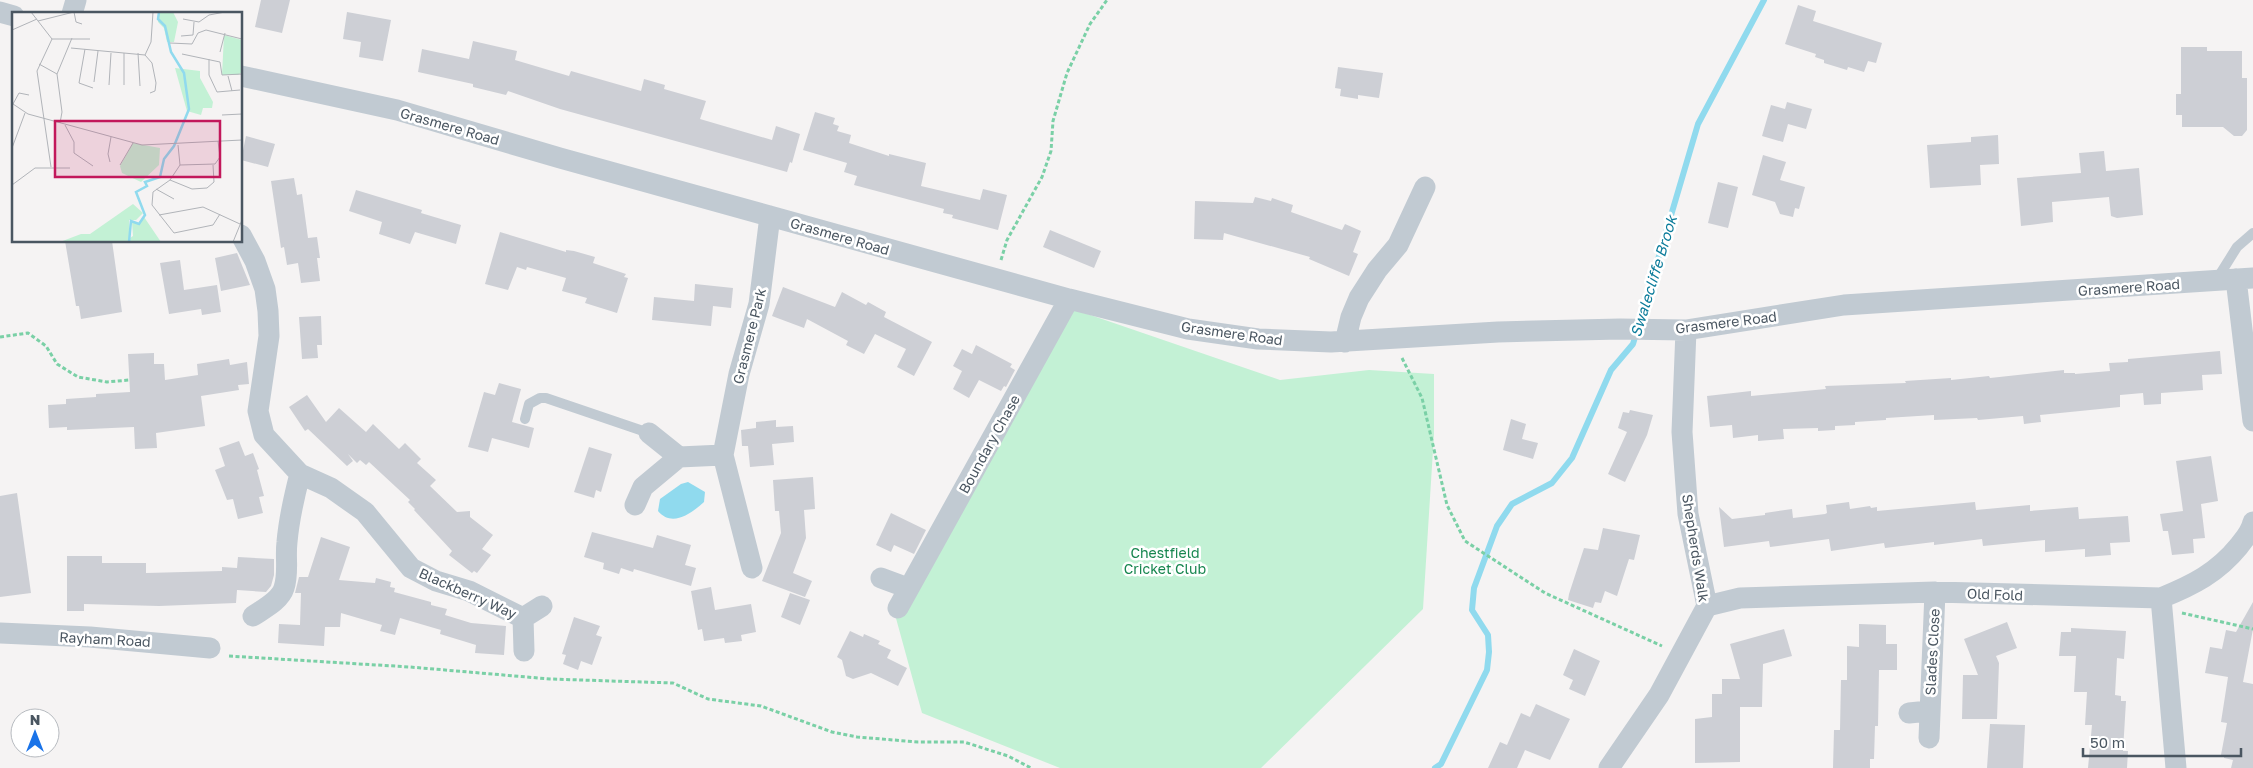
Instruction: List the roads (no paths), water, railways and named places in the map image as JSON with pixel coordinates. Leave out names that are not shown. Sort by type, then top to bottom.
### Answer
[{"type":"street","name":"Grasmere Road","points":[[242,76],[397,110],[1069,299],[1196,330],[1258,339],[1346,342],[1498,332],[1620,328],[1686,330],[1844,306],[2235,279]]},
{"type":"street","points":[[1346,342],[1351,317],[1359,298],[1376,270],[1398,245],[1425,187]]},
{"type":"street","name":"Grasmere Park","points":[[752,568],[722,455],[739,374],[759,304],[770,216]]},
{"type":"street","name":"Blackberry Way","points":[[242,237],[256,261],[265,289],[268,311],[270,336],[258,411],[264,435],[300,474],[330,488],[365,512],[411,568],[436,580],[469,591],[523,618]]},
{"type":"street","points":[[2235,279],[2253,421]]},
{"type":"street","name":"Boundary Chase","points":[[898,608],[1069,299]]},
{"type":"street","name":"Shepherds Walk","points":[[1609,768],[1659,695],[1707,606],[1688,514],[1682,432],[1686,330]]},
{"type":"street","points":[[649,433],[679,458]]},
{"type":"street","points":[[636,505],[643,487],[652,477],[679,458],[722,455]]},
{"type":"street","points":[[253,616],[274,602],[284,590],[287,572],[286,544],[292,505],[300,474]]},
{"type":"street","name":"Old Fold","points":[[1707,606],[1740,598],[1935,592],[2162,604],[2225,563],[2251,530],[2253,522]]},
{"type":"street","points":[[881,578],[908,588]]},
{"type":"street","name":"Slades Close","points":[[1929,738],[1919,712],[1935,592]]},
{"type":"street","points":[[2162,604],[2176,768]]},
{"type":"street","name":"Blackberry Way","points":[[523,618],[542,606]]},
{"type":"street","name":"Blackberry Way","points":[[523,618],[524,652]]},
{"type":"street","name":"Rayham Road","points":[[0,633],[90,637],[216,652]]},
{"type":"lane","points":[[2235,279],[2237,247],[2253,234]]},
{"type":"lane","points":[[525,419],[529,404],[540,398],[546,398],[649,433]]},
{"type":"water","points":[[688,482],[705,492],[704,502],[688,514],[676,519],[664,516],[658,511],[660,499],[681,484]]},
{"type":"waterway","name":"Swalecliffe Brook","points":[[1435,768],[1441,764],[1487,670],[1488,635],[1472,610],[1474,588],[1497,526],[1512,504],[1552,483],[1572,458],[1611,370],[1633,344],[1698,124],[1764,0]]},
{"type":"park label","name":"Chestfield Cricket Club","points":[[1165,560]]}]
